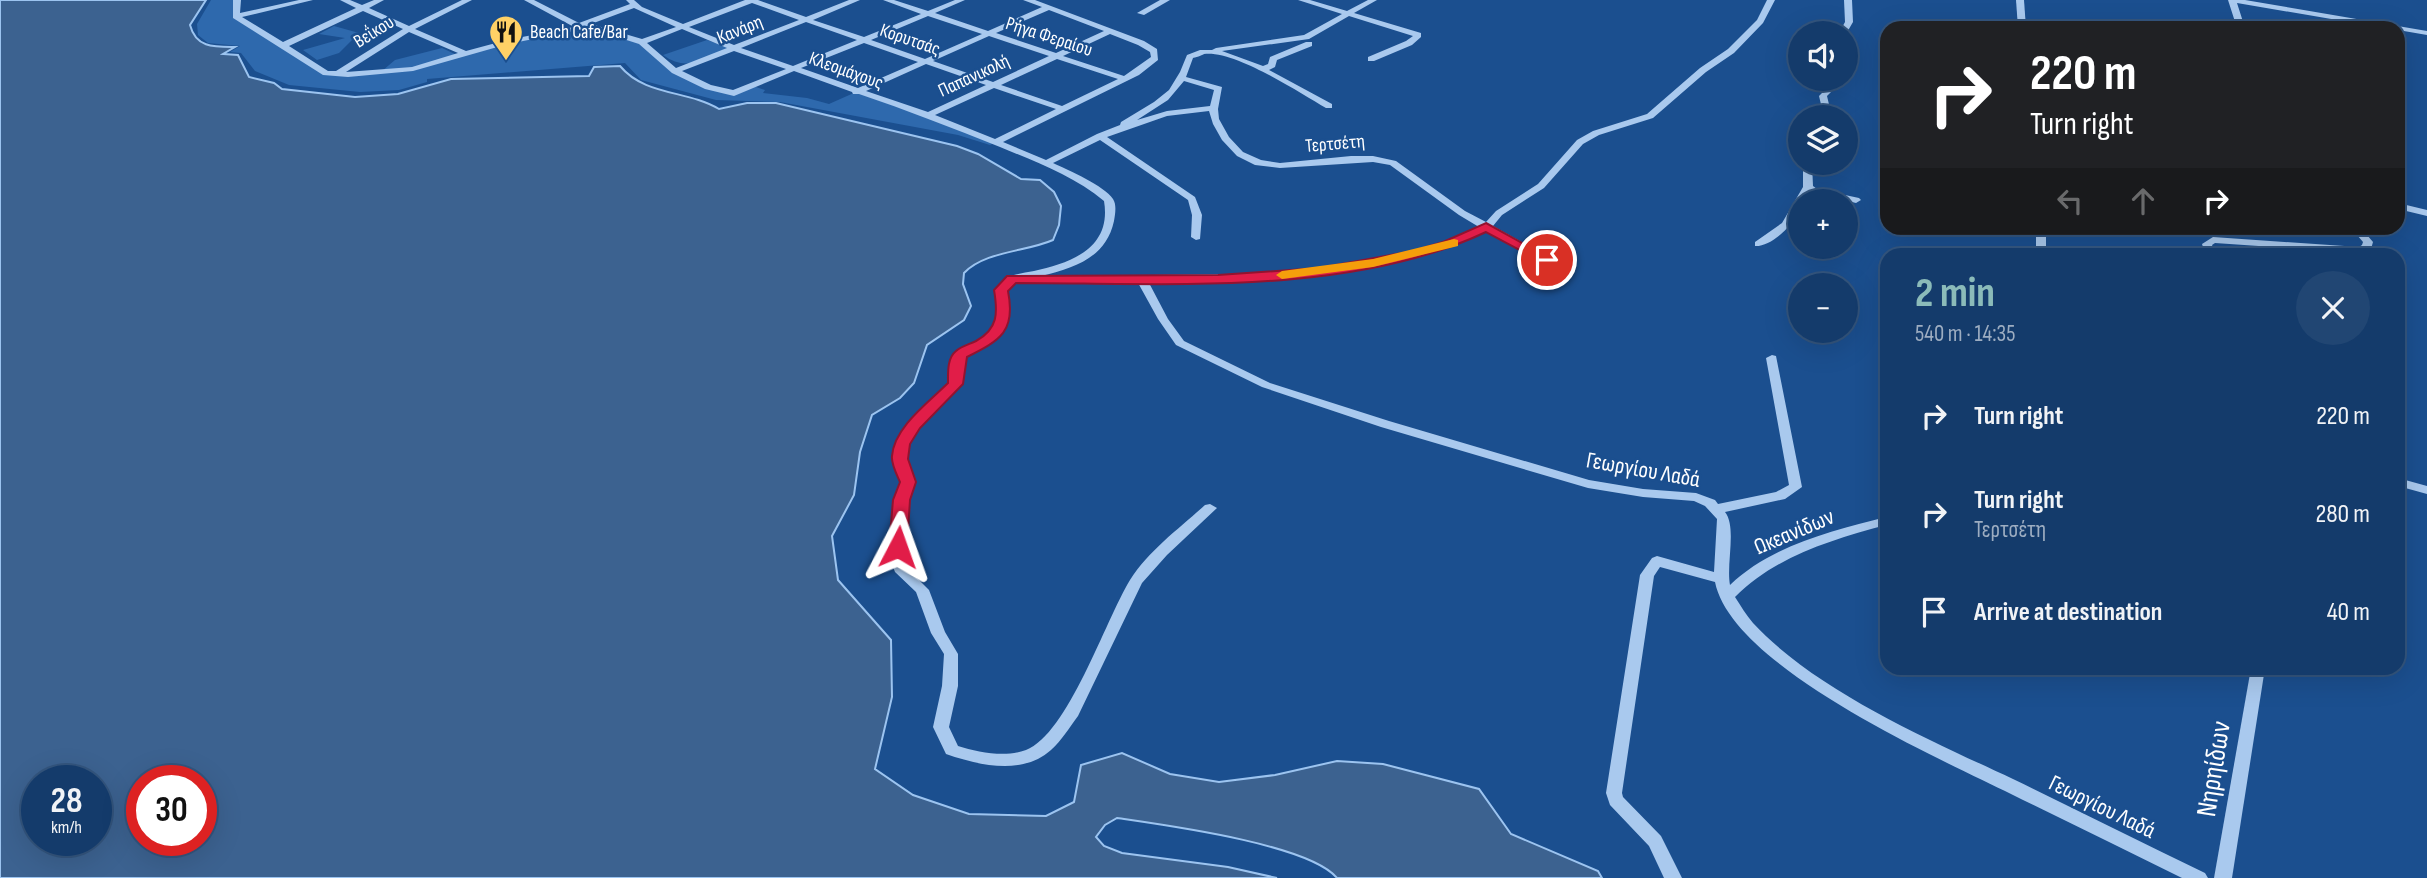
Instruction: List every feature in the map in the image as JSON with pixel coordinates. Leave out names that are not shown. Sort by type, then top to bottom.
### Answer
[{"type":"street","points":[[236,16],[237,0]]},
{"type":"street","points":[[236,16],[309,0]]},
{"type":"street","points":[[344,0],[464,53]]},
{"type":"street","points":[[282,46],[380,0]]},
{"type":"street","name":"Βεΐκου","points":[[336,75],[408,29],[468,0]]},
{"type":"street","points":[[528,0],[579,26],[612,31],[642,43],[675,71],[723,92],[741,91],[961,0]]},
{"type":"street","points":[[642,43],[751,0]]},
{"type":"street","name":"Κορυτσάς","points":[[751,0],[1060,108]]},
{"type":"street","name":"Κανάρη","points":[[675,71],[737,49],[856,0]]},
{"type":"street","name":"Ρήγα Φεραίου","points":[[887,0],[1123,78]]},
{"type":"street","points":[[996,142],[1146,66],[1155,58],[1154,51],[1110,31],[1027,0]]},
{"type":"street","points":[[1141,13],[1164,0]]},
{"type":"street","points":[[1302,0],[1418,34],[1409,43],[1371,59]]},
{"type":"street","points":[[1051,164],[1168,98],[1184,79],[1191,57],[1208,51],[1292,41],[1350,14],[1373,0]]},
{"type":"street","points":[[1209,508],[1138,578],[1066,721],[1043,748],[1027,757],[990,760],[971,758],[951,750],[941,727],[951,676],[951,654],[938,633],[922,590],[900,569],[897,559],[901,536],[900,509],[908,482],[899,452],[906,435],[956,384],[956,365],[961,354],[984,343],[1000,330],[1005,311],[1001,290],[1012,279],[1264,277],[1319,272],[1448,245],[1486,227],[1499,213],[1541,186],[1580,142],[1596,133],[1650,116],[1703,70],[1731,51],[1760,21],[1771,0]]},
{"type":"street","points":[[1848,0],[1849,21]]},
{"type":"street","points":[[2020,0],[2022,21]]},
{"type":"street","points":[[2239,21],[2232,0],[2356,21]]},
{"type":"street","points":[[236,16],[326,73],[371,75],[413,69],[464,53],[579,26],[632,3]]},
{"type":"street","name":"Κλεομάχους","points":[[632,3],[737,49],[928,115],[1051,164],[1109,200],[1111,214],[1104,236],[1093,253],[1082,259],[1012,279]]},
{"type":"street","points":[[856,92],[1046,8]]},
{"type":"street","points":[[2405,29],[2427,33]]},
{"type":"street","name":"Παπανικολή","points":[[928,115],[1110,31]]},
{"type":"street","points":[[1262,70],[1272,65],[1273,59],[1309,44]]},
{"type":"street","points":[[1208,51],[1262,70],[1329,106]]},
{"type":"street","name":"Τερτσέτη","points":[[1184,79],[1219,89],[1211,108],[1229,144],[1241,158],[1255,162],[1304,165],[1381,159],[1393,163],[1486,227],[1560,268]]},
{"type":"street","points":[[1124,124],[1166,113],[1211,108]]},
{"type":"street","points":[[1101,136],[1152,174],[1192,199],[1197,215],[1196,237]]},
{"type":"street","points":[[1759,244],[1786,225],[1808,187],[1808,175]]},
{"type":"street","points":[[2405,208],[2427,213]]},
{"type":"street","points":[[2208,248],[2207,244],[2213,240],[2331,248]]},
{"type":"street","name":"Γεωργίου Λαδά","points":[[1142,280],[1163,319],[1180,343],[1266,385],[1372,421],[1588,484],[1643,493],[1696,497],[1717,509],[1724,526],[1721,579],[1727,596],[1742,620],[1814,682],[1928,746],[2199,878]]},
{"type":"street","points":[[1717,509],[1780,496],[1796,487],[1772,358]]},
{"type":"street","points":[[2405,484],[2427,489]]},
{"type":"street","name":"Ωκεανίδων","points":[[1727,596],[1742,579],[1775,560],[1841,532],[1880,522]]},
{"type":"street","points":[[1673,878],[1655,841],[1616,800],[1614,793],[1647,575],[1652,564],[1657,561],[1721,579]]},
{"type":"street","name":"Νηρηίδων","points":[[2223,878],[2257,675]]},
{"type":"shaded area","points":[[0,0],[206,0],[190,25],[193,33],[207,45],[235,47],[223,54],[238,55],[249,77],[274,83],[282,89],[355,97],[398,94],[451,79],[589,76],[594,67],[620,66],[642,83],[694,98],[719,109],[747,103],[776,103],[957,146],[978,154],[1021,179],[1040,180],[1054,192],[1061,206],[1059,225],[1053,240],[983,260],[964,273],[963,284],[971,306],[964,320],[927,345],[914,383],[900,398],[872,415],[860,452],[854,495],[832,536],[838,580],[891,640],[892,697],[875,769],[913,795],[969,814],[1046,816],[1074,802],[1081,765],[1122,753],[1170,774],[1219,782],[1275,775],[1337,761],[1383,764],[1479,789],[1511,834],[1598,871],[1602,878],[1337,878],[1321,866],[1297,855],[1200,831],[1117,818],[1105,825],[1096,837],[1104,846],[1122,853],[1228,867],[1277,878],[0,878]]},
{"type":"shaded area","points":[[211,0],[237,0],[236,16],[326,73],[382,71],[395,60],[442,48],[457,55],[579,26],[642,42],[673,70],[708,87],[734,93],[753,86],[765,90],[763,93],[807,98],[829,104],[856,92],[996,142],[990,145],[958,135],[780,102],[716,100],[641,80],[625,63],[427,79],[427,82],[399,90],[360,92],[289,85],[255,71],[241,53],[230,52],[240,46],[208,43],[198,35],[197,24]]},
{"type":"shaded area","points":[[334,26],[359,33],[339,53],[317,60],[303,50],[345,38],[319,34]]},
{"type":"shaded area","points":[[707,40],[730,48],[688,63],[680,63],[663,55]]},
{"type":"slow traffic","points":[[1282,275],[1373,263],[1454,243]]},
{"type":"place","name":"Beach Cafe/Bar","points":[[506,62]]},
{"type":"route","points":[[898,547],[902,522],[901,500],[908,482],[900,459],[902,444],[906,435],[956,384],[956,365],[961,354],[984,343],[1000,330],[1005,311],[1000,293],[1002,286],[1012,279],[1218,279],[1319,272],[1415,254],[1448,245],[1486,227],[1547,260]]}]
